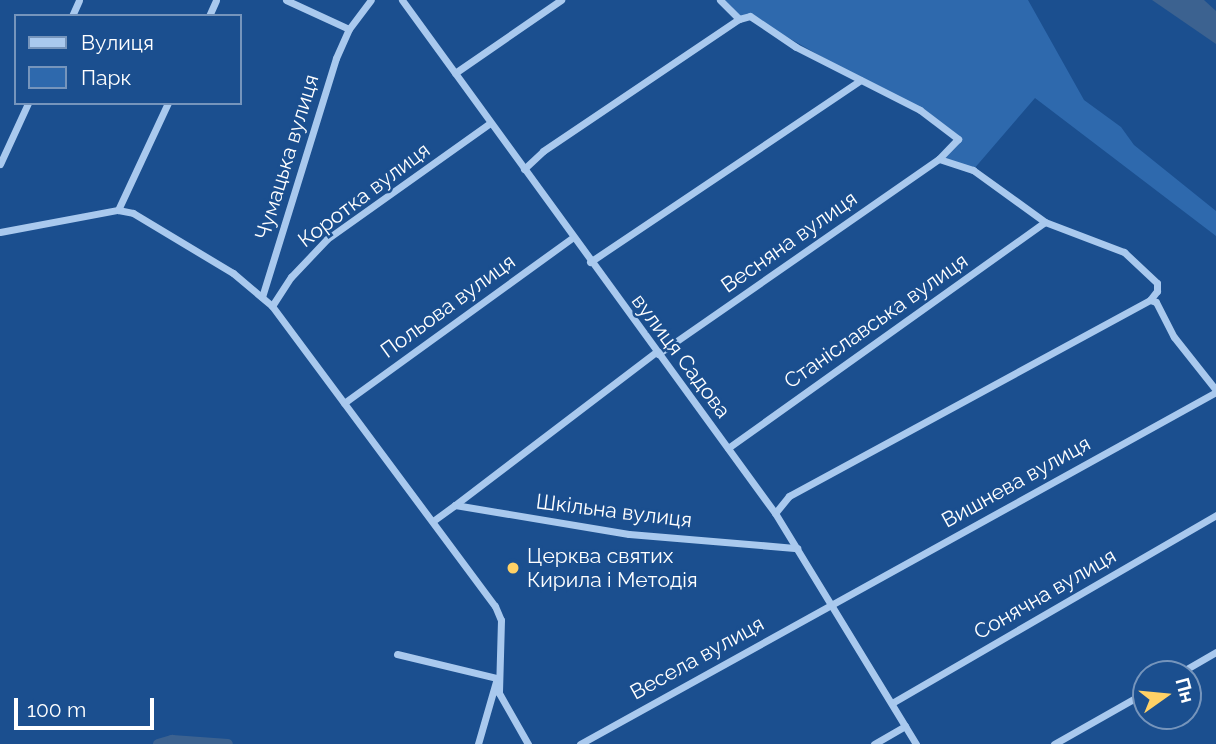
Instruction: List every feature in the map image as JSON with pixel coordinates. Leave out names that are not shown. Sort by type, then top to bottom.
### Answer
[{"type":"street","points":[[286,0],[349,29]]},
{"type":"street","name":"Чумацька вулиця","points":[[262,297],[349,29],[371,0]]},
{"type":"street","name":"вулиця Садова","points":[[402,0],[489,124],[775,513],[832,602],[916,744]]},
{"type":"street","points":[[455,73],[561,0]]},
{"type":"street","points":[[720,0],[739,19]]},
{"type":"street","points":[[524,169],[543,150],[739,19],[750,16],[796,47],[920,110],[958,139],[939,159],[973,170],[1045,222],[1124,251],[1157,283],[1157,291],[1150,300],[789,496],[775,513]]},
{"type":"street","points":[[590,262],[861,80]]},
{"type":"street","points":[[0,164],[27,105]]},
{"type":"street","points":[[118,210],[167,105]]},
{"type":"street","name":"Коротка вулиця","points":[[272,306],[291,277],[327,239],[489,124]]},
{"type":"street","name":"Весняна вулиця","points":[[455,505],[657,353],[939,159]]},
{"type":"street","points":[[0,232],[118,210],[133,213],[178,239],[272,306],[433,521],[498,613],[501,643],[496,678],[478,744]]},
{"type":"street","name":"Станіславська вулиця","points":[[728,448],[1045,222]]},
{"type":"street","name":"Польова вулиця","points":[[344,403],[572,238]]},
{"type":"street","name":"Вишнева вулиця","points":[[832,602],[1216,391],[1174,337],[1156,302],[1150,300]]},
{"type":"street","points":[[433,521],[455,505]]},
{"type":"street","name":"Шкільна вулиця","points":[[455,505],[629,534],[797,548]]},
{"type":"street","name":"Сонячна вулиця","points":[[892,703],[1216,515]]},
{"type":"street","name":"Весела вулиця","points":[[580,744],[832,602]]},
{"type":"street","points":[[397,654],[496,678]]},
{"type":"street","points":[[496,678],[509,717],[528,744]]},
{"type":"street","points":[[1054,744],[1132,700]]},
{"type":"street","points":[[874,744],[905,726]]},
{"type":"green space","points":[[720,0],[1028,0],[1084,100],[1121,127],[1134,145],[1216,211],[1216,236],[1035,98],[973,170],[939,159],[958,139],[940,124],[750,16],[739,19]]},
{"type":"shaded area","points":[[1152,0],[1204,0],[1216,11],[1216,44]]},
{"type":"waterway","points":[[158,744],[172,740],[228,744]]},
{"type":"place","name":"Церква святих Кирила і Методія","points":[[513,568]]}]
